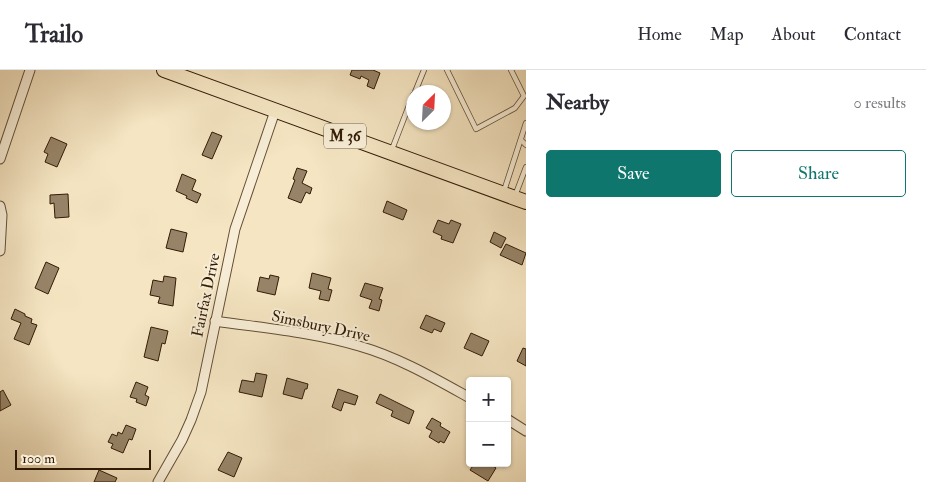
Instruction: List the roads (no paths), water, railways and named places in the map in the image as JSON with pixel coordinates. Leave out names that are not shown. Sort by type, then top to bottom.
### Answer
[{"type":"main road","name":"M 36","points":[[167,70],[515,198]]},
{"type":"street","points":[[0,159],[30,70]]},
{"type":"street","name":"Fairfax Drive","points":[[158,482],[182,440],[201,392],[235,230],[275,111]]},
{"type":"street","points":[[0,206],[2,215],[0,251]]},
{"type":"street","name":"Simsbury Drive","points":[[215,321],[281,330],[360,346],[414,368],[466,396]]},
{"type":"street","points":[[510,422],[526,431]]},
{"type":"lane","points":[[418,85],[424,70]]},
{"type":"lane","points":[[447,70],[476,129],[515,108],[524,96],[511,70]]},
{"type":"lane","points":[[390,153],[406,114]]},
{"type":"lane","points":[[515,198],[521,140],[526,123]]},
{"type":"lane","points":[[521,140],[526,145]]},
{"type":"lane","points":[[515,198],[526,167]]}]
